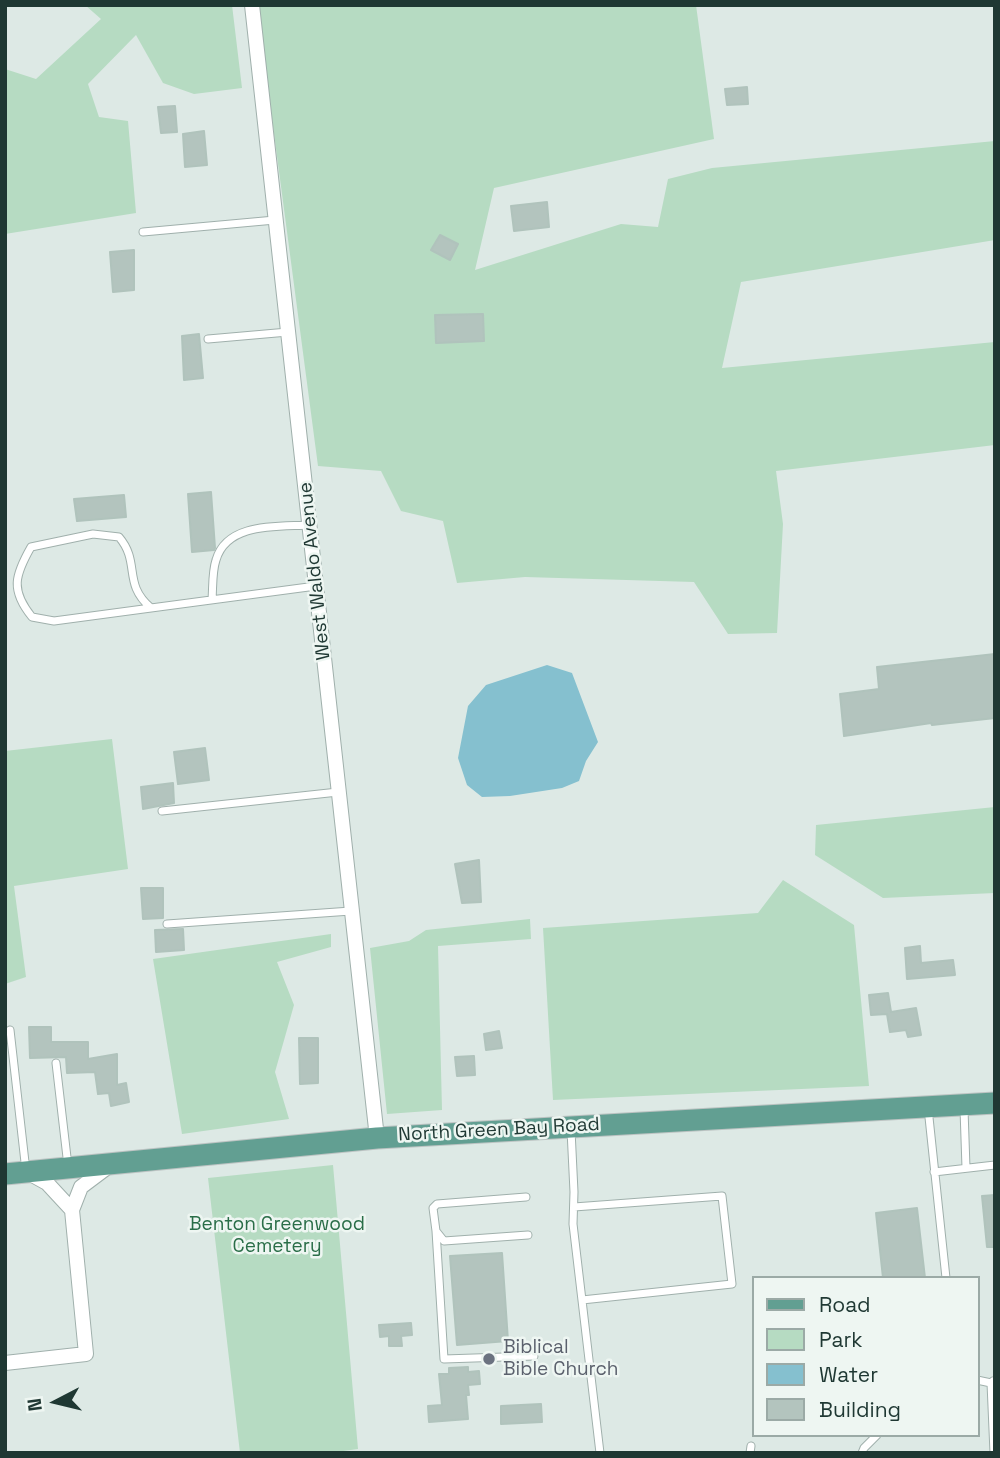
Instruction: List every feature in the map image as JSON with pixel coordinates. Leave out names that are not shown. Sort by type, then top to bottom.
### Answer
[{"type":"main road","name":"North Green Bay Road","points":[[16,1172],[377,1138],[995,1103]]},
{"type":"street","name":"West Waldo Avenue","points":[[253,5],[377,1138]]},
{"type":"street","points":[[5,1363],[86,1354],[72,1210],[81,1186],[117,1161]]},
{"type":"street","points":[[16,1172],[47,1183],[72,1210]]},
{"type":"lane","points":[[143,232],[276,220]]},
{"type":"lane","points":[[208,339],[288,332]]},
{"type":"lane","points":[[212,599],[216,558],[229,541],[243,531],[258,528],[310,525]]},
{"type":"lane","points":[[151,608],[139,598],[134,587],[129,549],[119,537],[93,534],[31,547],[17,571],[17,587],[22,604],[32,617],[54,621],[316,586]]},
{"type":"lane","points":[[162,811],[339,792]]},
{"type":"lane","points":[[167,924],[352,911]]},
{"type":"lane","points":[[10,1030],[16,1172]]},
{"type":"lane","points":[[56,1063],[68,1167]]},
{"type":"lane","points":[[964,1105],[966,1168]]},
{"type":"lane","points":[[928,1107],[946,1276]]},
{"type":"lane","points":[[571,1126],[573,1224],[600,1453]]},
{"type":"lane","points":[[934,1172],[995,1165]]},
{"type":"lane","points":[[574,1207],[722,1196],[732,1284],[582,1300]]},
{"type":"lane","points":[[526,1197],[437,1204],[433,1208],[444,1359],[534,1356]]},
{"type":"lane","points":[[436,1231],[444,1241],[528,1235]]},
{"type":"lane","points":[[993,1382],[994,1453]]},
{"type":"lane","points":[[862,1453],[875,1437]]},
{"type":"green space","points":[[85,5],[232,5],[242,88],[194,94],[163,83],[136,35],[88,84],[99,117],[128,121],[136,213],[5,234],[5,69],[36,79],[101,19]]},
{"type":"green space","points":[[257,5],[696,5],[714,139],[494,188],[475,270],[621,224],[658,227],[668,179],[712,168],[995,141],[995,240],[741,282],[722,368],[995,342],[995,445],[776,471],[783,524],[777,633],[728,634],[694,582],[525,577],[457,583],[443,521],[401,511],[381,471],[318,466]]},
{"type":"green space","points":[[112,739],[128,869],[14,886],[26,977],[5,984],[5,751]]},
{"type":"green space","points":[[995,807],[995,893],[883,898],[815,855],[816,825]]},
{"type":"green space","points":[[783,880],[854,925],[869,1086],[553,1100],[543,928],[758,913]]},
{"type":"green space","points":[[530,919],[531,939],[438,946],[442,1110],[387,1114],[370,948],[409,941],[426,930]]},
{"type":"green space","points":[[331,934],[331,947],[277,962],[294,1005],[275,1072],[289,1119],[182,1134],[153,959]]},
{"type":"green space","name":"Benton Greenwood Cemetery","points":[[333,1165],[358,1449],[329,1453],[240,1453],[208,1178]]},
{"type":"water","points":[[547,665],[572,673],[598,742],[586,761],[579,781],[562,788],[510,796],[482,797],[467,785],[458,758],[468,706],[486,685]]},
{"type":"building","points":[[747,87],[748,104],[727,105],[725,89]]},
{"type":"building","points":[[175,106],[177,132],[161,133],[158,107]]},
{"type":"building","points":[[204,131],[207,165],[185,167],[183,134]]},
{"type":"building","points":[[547,202],[549,227],[514,231],[511,206]]},
{"type":"building","points":[[440,235],[458,244],[450,260],[431,250]]},
{"type":"building","points":[[134,250],[134,290],[113,292],[110,252]]},
{"type":"building","points":[[483,314],[484,341],[436,343],[435,315]]},
{"type":"building","points":[[199,334],[203,378],[184,380],[182,336]]},
{"type":"building","points":[[211,492],[215,548],[192,552],[188,494]]},
{"type":"building","points":[[124,495],[126,517],[77,521],[74,499]]},
{"type":"building","points":[[995,654],[995,718],[931,723],[844,736],[840,694],[879,689],[877,667]]},
{"type":"building","points":[[205,748],[209,780],[178,784],[174,752]]},
{"type":"building","points":[[173,783],[174,803],[143,809],[141,787]]},
{"type":"building","points":[[479,860],[481,902],[462,903],[455,864]]},
{"type":"building","points":[[141,888],[163,888],[163,918],[143,919]]},
{"type":"building","points":[[183,929],[184,950],[156,952],[155,930]]},
{"type":"building","points":[[920,946],[921,963],[953,960],[955,975],[907,979],[905,948]]},
{"type":"building","points":[[888,993],[891,1012],[916,1008],[921,1035],[908,1037],[906,1030],[890,1032],[887,1014],[871,1015],[869,995]]},
{"type":"building","points":[[29,1027],[51,1027],[51,1042],[88,1042],[88,1059],[117,1054],[117,1085],[126,1083],[129,1102],[111,1106],[109,1093],[98,1094],[95,1072],[67,1073],[66,1057],[30,1058]]},
{"type":"building","points":[[499,1031],[502,1048],[486,1050],[484,1034]]},
{"type":"building","points":[[299,1038],[318,1038],[318,1083],[300,1084]]},
{"type":"building","points":[[474,1056],[475,1075],[457,1076],[455,1057]]},
{"type":"building","points":[[995,1195],[995,1247],[987,1247],[982,1196]]},
{"type":"building","points":[[917,1208],[925,1276],[883,1276],[876,1213]]},
{"type":"building","points":[[502,1253],[508,1341],[457,1345],[450,1256]]},
{"type":"building","points":[[411,1323],[412,1335],[401,1336],[402,1346],[389,1346],[389,1336],[380,1337],[379,1325]]},
{"type":"building","points":[[468,1367],[468,1372],[479,1371],[480,1384],[468,1385],[468,1419],[429,1422],[428,1406],[442,1405],[439,1374],[449,1374],[449,1368]]},
{"type":"building","points":[[541,1404],[542,1422],[501,1424],[501,1406]]},
{"type":"place","name":"Biblical Bible Church","points":[[489,1359]]}]
